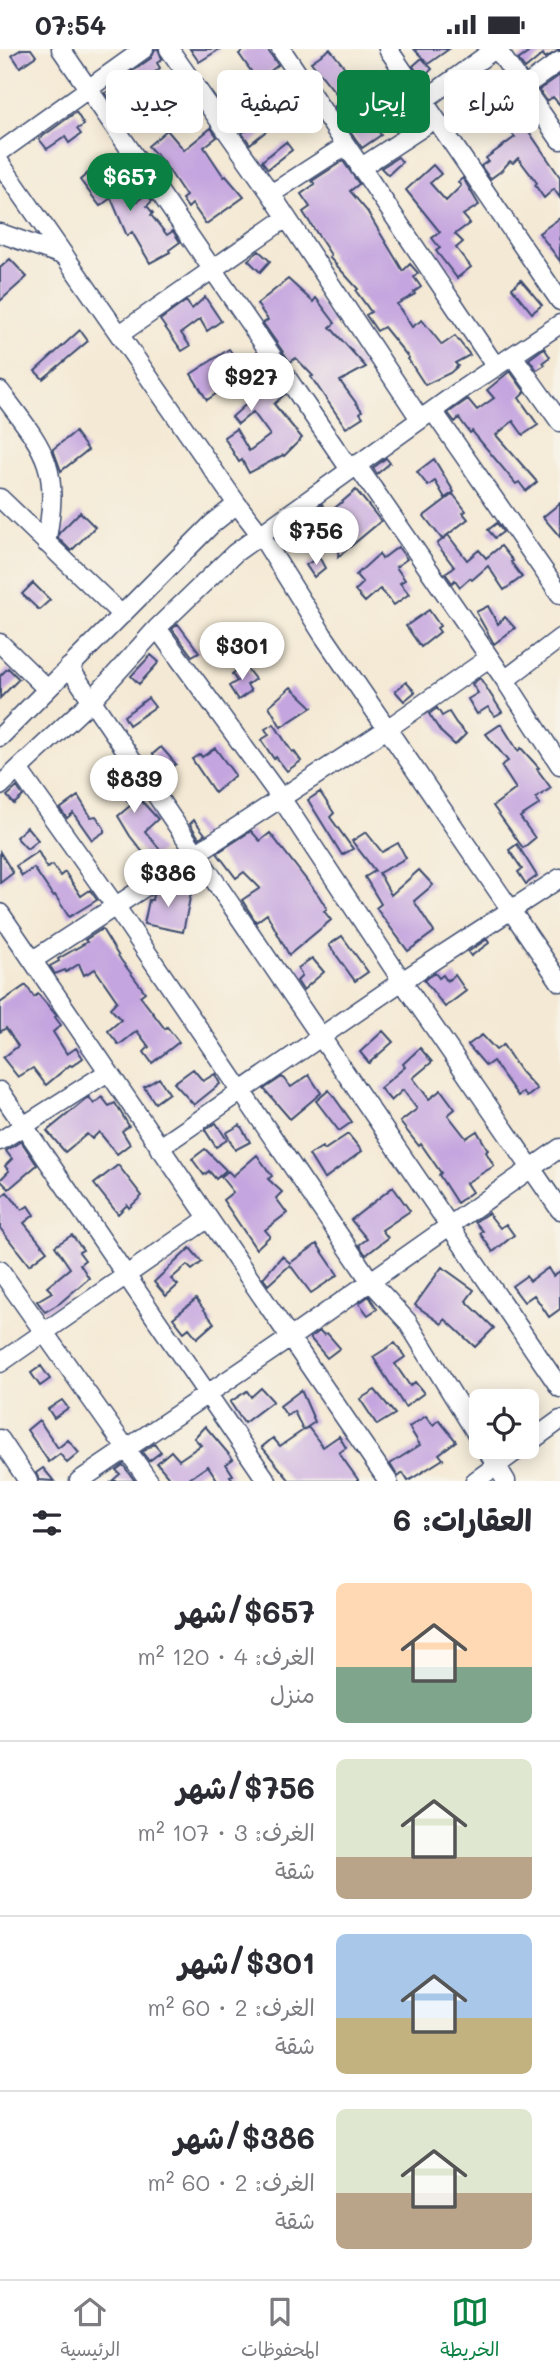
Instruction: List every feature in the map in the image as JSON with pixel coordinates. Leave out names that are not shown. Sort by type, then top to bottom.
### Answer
[{"type":"street","points":[[61,49],[213,269],[505,680],[559,763]]},
{"type":"street","points":[[0,152],[144,49]]},
{"type":"street","points":[[169,49],[217,115]]},
{"type":"street","points":[[281,49],[295,70]]},
{"type":"street","points":[[388,49],[402,70]]},
{"type":"street","points":[[430,96],[496,49],[511,70]]},
{"type":"street","points":[[539,76],[560,61]]},
{"type":"street","points":[[539,109],[560,140]]},
{"type":"street","points":[[323,112],[496,367]]},
{"type":"street","points":[[430,112],[560,301]]},
{"type":"street","points":[[360,168],[435,119]]},
{"type":"street","points":[[230,133],[286,218],[427,415],[560,594]]},
{"type":"street","points":[[271,194],[345,146]]},
{"type":"street","points":[[0,163],[260,534],[323,635],[560,982]]},
{"type":"street","points":[[120,334],[286,218]]},
{"type":"street","points":[[0,233],[65,255]]},
{"type":"street","points":[[0,786],[91,701],[157,628],[235,553],[353,466],[560,324]]},
{"type":"street","points":[[513,356],[560,422]]},
{"type":"street","points":[[0,391],[41,447],[49,465],[52,511],[46,543]]},
{"type":"street","points":[[0,498],[122,615]]},
{"type":"street","points":[[0,737],[212,524],[237,504]]},
{"type":"street","points":[[157,628],[281,798],[402,981],[560,1210]]},
{"type":"street","points":[[505,680],[560,638]]},
{"type":"street","points":[[0,643],[47,689]]},
{"type":"street","points":[[33,960],[387,729],[489,658]]},
{"type":"street","points":[[69,667],[560,1388]]},
{"type":"street","points":[[18,769],[116,907],[371,1282],[407,1321],[469,1422]]},
{"type":"street","points":[[159,1148],[402,981],[560,878]]},
{"type":"street","points":[[0,913],[388,1481]]},
{"type":"street","points":[[0,1141],[108,1072]]},
{"type":"street","points":[[0,1091],[267,1481]]},
{"type":"street","points":[[79,1481],[451,1227],[560,1148]]},
{"type":"street","points":[[0,1363],[207,1219]]},
{"type":"street","points":[[0,1270],[149,1481]]},
{"type":"street","points":[[539,1435],[560,1420]]},
{"type":"street","points":[[0,1439],[28,1481]]},
{"type":"street","points":[[492,1459],[506,1481]]},
{"type":"street","points":[[475,1481],[506,1459]]},
{"type":"building","points":[[22,49],[31,49],[36,56],[20,67],[12,55]]},
{"type":"building","points":[[155,49],[158,49],[162,59],[157,63],[160,68],[158,70],[134,70],[151,58]]},
{"type":"building","points":[[190,49],[220,49],[199,62]]},
{"type":"building","points":[[246,49],[267,49],[278,65],[272,70],[250,70],[239,54]]},
{"type":"building","points":[[330,49],[346,69],[337,70],[337,95],[323,77],[323,70],[317,70],[311,62]]},
{"type":"building","points":[[414,49],[449,49],[428,64]]},
{"type":"building","points":[[524,49],[560,50],[545,58],[543,54],[525,69],[518,60],[528,53]]},
{"type":"building","points":[[422,58],[432,69],[416,70],[413,66]]},
{"type":"building","points":[[560,75],[560,105],[553,97],[547,101],[539,90]]},
{"type":"building","points":[[76,112],[84,125],[77,129],[81,134],[69,143],[65,137],[47,149],[39,139]]},
{"type":"building","points":[[211,128],[217,137],[204,147],[224,177],[226,176],[244,197],[206,224],[192,204],[188,208],[182,199],[186,196],[164,163],[148,146],[163,133],[170,133],[184,150]]},
{"type":"building","points":[[242,133],[264,133],[250,144]]},
{"type":"building","points":[[352,133],[380,133],[381,135],[362,148]]},
{"type":"building","points":[[512,133],[530,133],[560,177],[560,198],[554,189],[544,198],[535,185],[537,183],[518,158],[513,163],[510,161],[490,179],[481,166],[488,161],[486,158],[515,137]]},
{"type":"building","points":[[286,142],[292,150],[268,169],[262,161]]},
{"type":"building","points":[[398,157],[402,162],[388,175],[381,168]]},
{"type":"building","points":[[103,160],[119,180],[114,184],[132,205],[147,194],[152,201],[147,206],[153,213],[151,215],[167,235],[173,231],[180,242],[169,250],[170,252],[150,263],[132,232],[127,236],[111,198],[100,206],[80,180]]},
{"type":"building","points":[[343,161],[359,184],[350,191],[367,211],[403,271],[410,264],[418,273],[414,277],[421,287],[415,294],[397,304],[412,327],[422,320],[442,345],[455,336],[470,355],[455,363],[458,366],[450,373],[425,385],[409,358],[384,327],[377,331],[366,315],[371,312],[356,291],[358,289],[329,257],[331,255],[303,212],[310,207],[301,194],[315,184],[312,181]]},
{"type":"building","points":[[433,165],[441,174],[430,183],[446,201],[461,186],[458,182],[463,178],[479,205],[463,215],[470,223],[455,234],[463,242],[456,248],[471,267],[457,278],[436,251],[440,248],[432,238],[440,232],[406,190]]},
{"type":"building","points":[[560,218],[560,261],[539,233]]},
{"type":"building","points":[[259,251],[270,261],[260,272],[248,260]]},
{"type":"building","points":[[10,259],[27,277],[0,301],[0,268]]},
{"type":"building","points":[[288,279],[313,302],[316,298],[335,323],[330,327],[366,367],[340,381],[362,411],[360,413],[363,417],[346,428],[311,377],[313,376],[296,358],[290,362],[263,323],[268,320],[257,304]]},
{"type":"building","points":[[521,280],[542,305],[532,313],[512,288]]},
{"type":"building","points":[[205,297],[221,321],[207,331],[200,319],[181,333],[190,346],[182,351],[160,320],[186,301],[192,309]]},
{"type":"building","points":[[80,330],[88,341],[43,379],[35,371]]},
{"type":"building","points":[[544,348],[550,357],[543,362],[545,365],[537,370],[529,359]]},
{"type":"building","points":[[229,349],[244,370],[259,385],[262,383],[270,394],[278,386],[282,390],[285,394],[274,404],[302,438],[284,456],[249,473],[224,437],[236,429],[249,451],[270,435],[253,412],[238,424],[232,417],[253,398],[249,393],[251,391],[230,371],[214,382],[220,391],[207,400],[191,374]]},
{"type":"building","points":[[510,371],[525,392],[519,398],[538,425],[523,435],[513,421],[496,435],[537,482],[526,491],[519,482],[516,484],[459,418],[455,422],[448,413],[468,399],[477,410],[494,398],[487,390]]},
{"type":"building","points":[[75,432],[88,450],[61,471],[53,449]]},
{"type":"building","points":[[386,458],[390,463],[377,474],[373,468]]},
{"type":"building","points":[[434,459],[454,492],[445,498],[435,481],[428,486],[417,472]]},
{"type":"building","points":[[356,490],[381,521],[338,557],[342,523],[323,537],[318,529],[301,544],[288,529],[322,504],[329,513]]},
{"type":"building","points":[[453,494],[466,511],[463,513],[468,519],[442,539],[424,516]]},
{"type":"building","points":[[560,503],[560,537],[543,517]]},
{"type":"building","points":[[80,512],[95,527],[71,551],[58,538],[59,533]]},
{"type":"building","points":[[497,523],[503,532],[495,538],[488,530]]},
{"type":"building","points":[[448,535],[467,560],[479,550],[486,558],[501,546],[522,577],[504,590],[488,566],[460,587],[455,580],[452,583],[445,573],[454,567],[437,544]]},
{"type":"building","points":[[398,547],[407,559],[396,567],[405,580],[400,583],[409,594],[394,605],[380,589],[365,602],[355,591],[363,583],[356,575],[379,554],[382,559]]},
{"type":"building","points":[[319,557],[325,568],[314,577],[306,565]]},
{"type":"building","points":[[33,583],[50,600],[39,610],[22,594]]},
{"type":"building","points":[[488,606],[498,624],[505,617],[515,628],[494,644],[476,612]]},
{"type":"building","points":[[429,610],[440,626],[437,628],[440,632],[421,647],[406,626]]},
{"type":"building","points":[[178,624],[199,652],[192,656],[172,629]]},
{"type":"building","points":[[223,630],[235,645],[223,654],[207,639]]},
{"type":"building","points":[[151,655],[159,662],[139,684],[131,676]]},
{"type":"building","points":[[244,665],[255,679],[247,685],[251,691],[238,700],[229,686],[237,681],[232,674]]},
{"type":"building","points":[[8,668],[19,679],[0,698],[0,676]]},
{"type":"building","points":[[480,678],[502,712],[495,716],[488,707],[477,714],[468,699],[478,693],[472,684]]},
{"type":"building","points":[[406,682],[415,692],[404,701],[395,691]]},
{"type":"building","points":[[291,687],[312,707],[281,727],[269,706]]},
{"type":"building","points":[[148,698],[155,707],[129,725],[124,716]]},
{"type":"building","points":[[437,708],[442,716],[449,712],[466,734],[455,745],[441,732],[429,714]]},
{"type":"building","points":[[274,724],[301,761],[287,771],[276,757],[274,759],[261,740],[269,735],[265,729]]},
{"type":"building","points":[[501,724],[518,751],[521,748],[539,768],[537,769],[551,788],[536,798],[540,804],[520,817],[535,838],[523,848],[493,806],[516,789],[501,766],[508,761],[486,734]]},
{"type":"building","points":[[161,747],[176,764],[165,771],[153,754]]},
{"type":"building","points":[[215,748],[235,775],[215,793],[192,759],[200,754],[202,757]]},
{"type":"building","points":[[112,773],[114,777],[117,774],[158,819],[145,831],[161,851],[149,860],[118,816],[131,805],[118,788],[105,795],[98,781]]},
{"type":"building","points":[[17,787],[23,796],[14,804],[7,796]]},
{"type":"building","points":[[320,792],[334,813],[330,817],[353,849],[342,855],[308,800]]},
{"type":"building","points":[[78,796],[91,817],[96,816],[104,828],[104,832],[92,840],[73,813],[67,818],[60,809]]},
{"type":"building","points":[[194,820],[205,834],[199,838],[190,824]]},
{"type":"building","points":[[27,827],[38,840],[27,849],[16,837]]},
{"type":"building","points":[[251,831],[260,841],[270,833],[319,896],[327,909],[324,911],[331,920],[289,955],[267,914],[256,922],[242,900],[260,888],[244,872],[236,878],[217,853]]},
{"type":"building","points":[[366,832],[382,852],[398,843],[406,858],[379,873],[391,895],[419,870],[433,885],[414,901],[434,932],[408,951],[376,908],[381,904],[365,877],[375,871],[352,841]]},
{"type":"building","points":[[517,844],[537,876],[526,884],[518,872],[522,869],[509,850]]},
{"type":"building","points":[[38,851],[47,868],[53,865],[60,876],[65,872],[81,896],[90,890],[97,900],[69,917],[34,868],[22,876],[16,866]]},
{"type":"building","points":[[0,852],[13,873],[0,883]]},
{"type":"building","points":[[165,887],[191,893],[183,932],[144,924],[149,900]]},
{"type":"building","points":[[102,929],[145,992],[140,996],[165,1029],[167,1027],[179,1042],[152,1063],[144,1052],[149,1047],[137,1031],[119,1045],[108,1031],[121,1020],[110,1008],[117,1001],[95,969],[84,975],[79,964],[66,972],[65,970],[55,974],[50,966]]},
{"type":"building","points":[[342,936],[368,972],[355,981],[329,945]]},
{"type":"building","points":[[487,939],[489,943],[471,956],[468,952]]},
{"type":"building","points":[[312,958],[324,972],[303,990],[297,981],[302,976],[298,968]]},
{"type":"building","points":[[435,973],[439,978],[443,975],[447,981],[455,975],[466,991],[445,1007],[424,980]]},
{"type":"building","points":[[26,985],[34,997],[38,994],[57,1016],[55,1017],[61,1025],[53,1032],[67,1054],[76,1048],[83,1058],[46,1085],[33,1068],[18,1077],[3,1058],[18,1046],[6,1028],[0,1032],[0,1003]]},
{"type":"building","points":[[383,1031],[393,1042],[369,1063],[360,1052]]},
{"type":"building","points":[[482,1035],[496,1050],[503,1045],[521,1072],[537,1089],[527,1097],[523,1092],[518,1096],[493,1061],[486,1066],[468,1045]]},
{"type":"building","points":[[420,1048],[432,1062],[413,1078],[429,1099],[441,1090],[455,1109],[448,1115],[466,1138],[477,1131],[494,1166],[466,1183],[472,1192],[457,1203],[421,1144],[419,1146],[400,1122],[417,1109],[403,1090],[391,1101],[380,1088],[405,1067],[403,1064]]},
{"type":"building","points":[[193,1069],[203,1081],[215,1074],[220,1084],[194,1105],[174,1083]]},
{"type":"building","points":[[309,1075],[321,1093],[290,1119],[264,1089],[282,1077],[291,1087]]},
{"type":"building","points":[[159,1078],[169,1093],[155,1103],[144,1087]]},
{"type":"building","points":[[329,1090],[352,1122],[339,1131],[316,1101]]},
{"type":"building","points":[[89,1097],[94,1104],[102,1097],[109,1106],[115,1103],[129,1126],[122,1131],[130,1144],[117,1154],[99,1132],[92,1139],[87,1134],[65,1152],[47,1131]]},
{"type":"building","points":[[216,1123],[227,1140],[216,1147],[205,1130]]},
{"type":"building","points":[[240,1125],[250,1142],[235,1150],[226,1133]]},
{"type":"building","points":[[348,1134],[362,1151],[324,1179],[309,1155],[322,1147],[324,1150]]},
{"type":"building","points":[[21,1141],[37,1165],[9,1189],[0,1180],[9,1171],[5,1166],[12,1159],[6,1151]]},
{"type":"building","points":[[205,1149],[226,1170],[216,1179],[209,1171],[204,1175],[192,1159]]},
{"type":"building","points":[[257,1155],[272,1176],[268,1179],[282,1192],[276,1198],[287,1213],[265,1230],[270,1236],[256,1249],[223,1200],[233,1192],[221,1177],[228,1171],[233,1176]]},
{"type":"building","points":[[118,1165],[142,1196],[118,1214],[94,1184]]},
{"type":"building","points":[[393,1187],[410,1211],[382,1230],[388,1238],[366,1255],[359,1245],[367,1239],[351,1220]]},
{"type":"building","points":[[7,1192],[22,1210],[28,1206],[34,1215],[24,1223],[47,1251],[29,1265],[0,1228],[0,1198]]},
{"type":"building","points":[[488,1213],[500,1228],[506,1224],[514,1235],[493,1252],[480,1233],[483,1231],[475,1222]]},
{"type":"building","points":[[72,1235],[83,1250],[79,1252],[85,1260],[80,1264],[89,1278],[45,1312],[37,1301],[52,1292],[47,1287],[70,1268],[55,1246]]},
{"type":"building","points":[[317,1244],[338,1275],[311,1293],[290,1265],[268,1285],[263,1278],[282,1256],[290,1263]]},
{"type":"building","points":[[190,1248],[202,1262],[192,1270],[187,1265],[171,1279],[178,1285],[166,1296],[154,1282]]},
{"type":"building","points":[[442,1267],[474,1290],[466,1301],[494,1328],[475,1347],[445,1319],[442,1324],[415,1305]]},
{"type":"building","points":[[548,1268],[553,1276],[560,1271],[560,1309],[549,1317],[534,1295],[524,1302],[512,1286],[526,1276],[530,1281]]},
{"type":"building","points":[[369,1296],[377,1309],[368,1315],[359,1303]]},
{"type":"building","points":[[196,1299],[214,1323],[197,1338],[189,1328],[184,1332],[173,1318]]},
{"type":"building","points":[[320,1331],[324,1335],[327,1333],[340,1348],[327,1358],[310,1338]]},
{"type":"building","points":[[395,1343],[405,1357],[395,1364],[410,1386],[415,1382],[424,1393],[405,1407],[373,1357]]},
{"type":"building","points":[[41,1366],[50,1379],[40,1386],[31,1373]]},
{"type":"building","points":[[261,1388],[273,1401],[244,1423],[230,1402],[247,1391],[251,1397]]},
{"type":"building","points":[[301,1390],[315,1422],[303,1430],[294,1411],[287,1416],[280,1406]]},
{"type":"building","points":[[375,1390],[395,1414],[377,1425],[360,1399]]},
{"type":"building","points":[[62,1400],[68,1408],[54,1418],[48,1409]]},
{"type":"building","points":[[426,1416],[433,1425],[439,1420],[456,1441],[439,1454],[443,1459],[408,1481],[403,1473],[398,1477],[390,1464],[420,1445],[409,1427]]},
{"type":"building","points":[[39,1420],[58,1448],[68,1440],[79,1453],[67,1463],[60,1454],[49,1462],[27,1430]]},
{"type":"building","points":[[205,1426],[233,1459],[226,1464],[234,1481],[218,1481],[208,1466],[186,1481],[172,1481],[157,1463],[171,1451],[179,1460],[201,1445],[194,1438]]},
{"type":"building","points":[[308,1427],[323,1447],[339,1436],[346,1448],[339,1453],[359,1481],[290,1481],[262,1447],[273,1438],[280,1446]]},
{"type":"building","points":[[154,1444],[161,1452],[149,1461],[142,1452]]},
{"type":"building","points":[[123,1465],[135,1481],[112,1481],[120,1474],[116,1470]]},
{"type":"building","points":[[43,1468],[54,1481],[39,1480],[36,1473]]}]
